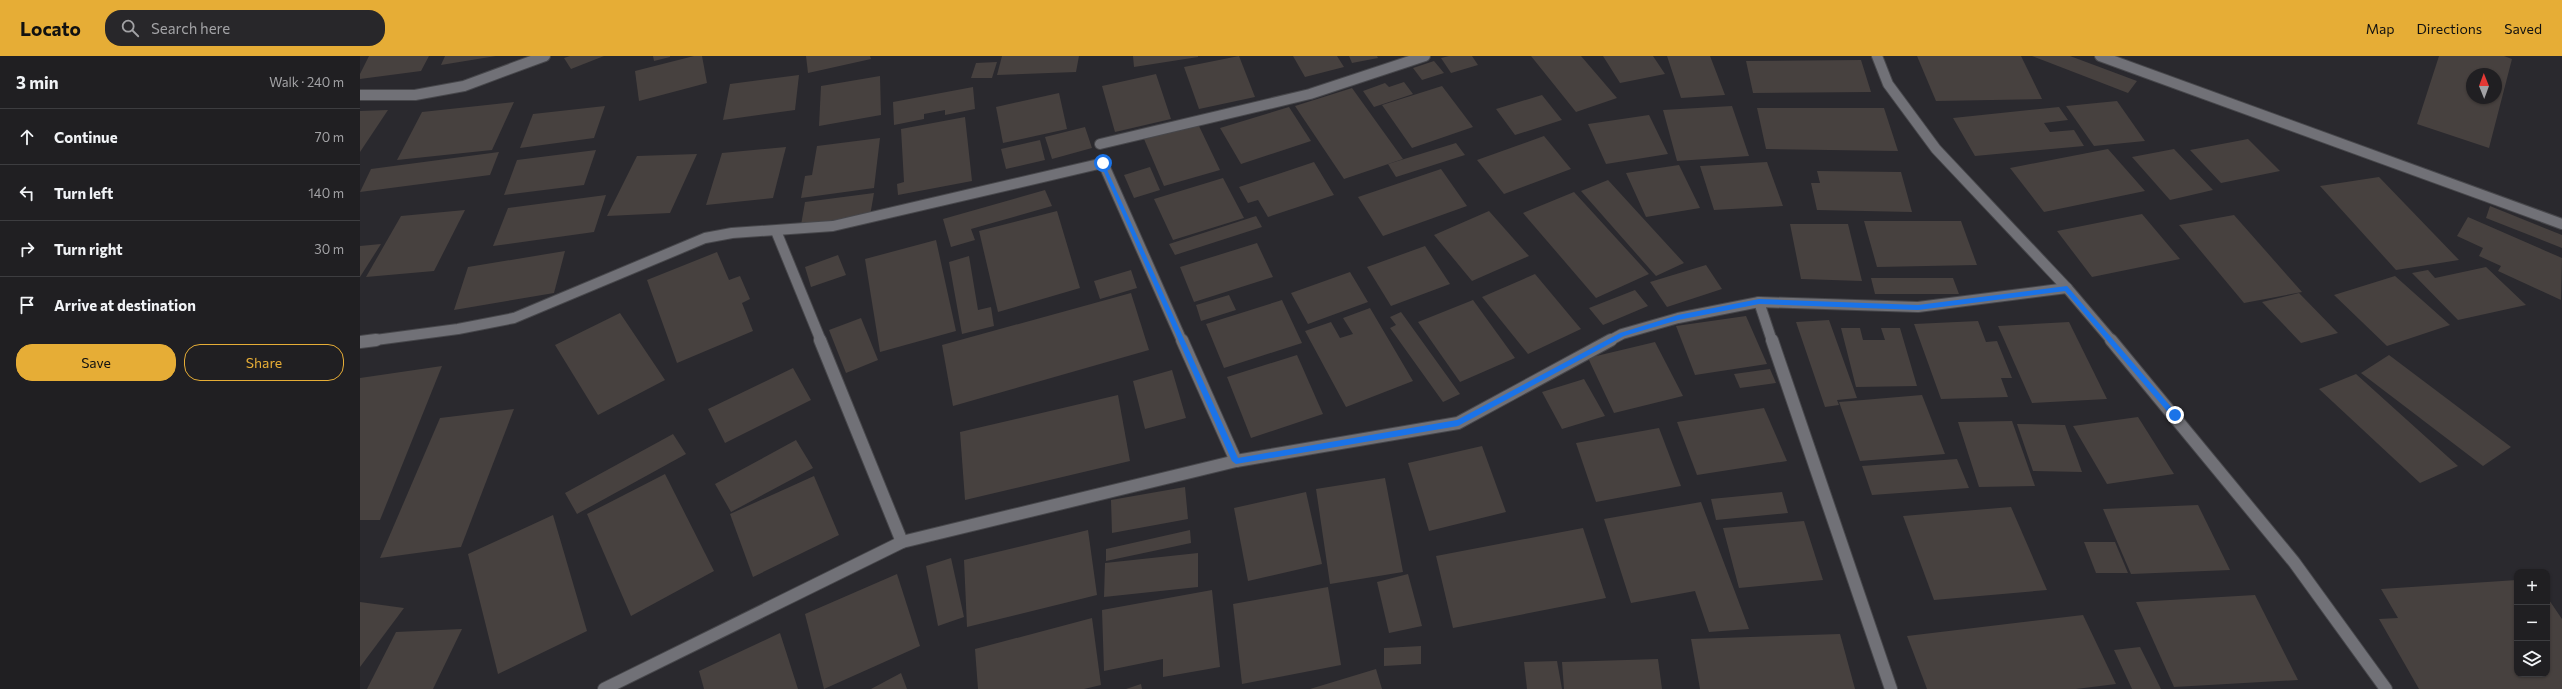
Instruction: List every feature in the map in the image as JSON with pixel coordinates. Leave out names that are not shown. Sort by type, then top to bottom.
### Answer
[{"type":"street","points":[[360,94],[415,95],[464,86],[545,56]]},
{"type":"street","points":[[1100,144],[1310,94],[1425,56]]},
{"type":"street","points":[[1877,56],[1888,84],[1936,149],[2067,288],[2175,415],[2294,562],[2386,689]]},
{"type":"street","points":[[2100,56],[2562,224]]},
{"type":"street","points":[[360,342],[458,329],[514,318],[705,238],[732,233],[833,226],[1103,163],[1236,461]]},
{"type":"street","points":[[776,231],[902,542]]},
{"type":"street","points":[[604,689],[827,576],[902,542],[1236,461],[1458,423],[1622,334],[1678,318],[1759,302],[1918,307],[2067,288]]},
{"type":"street","points":[[1759,302],[1891,689]]},
{"type":"building","points":[[369,56],[429,56],[421,71],[360,79],[360,74]]},
{"type":"building","points":[[445,56],[496,56],[441,65]]},
{"type":"building","points":[[570,56],[604,56],[571,69],[564,58]]},
{"type":"building","points":[[653,56],[670,56],[670,57],[654,61]]},
{"type":"building","points":[[694,56],[702,56],[707,83],[639,101],[635,71]]},
{"type":"building","points":[[806,56],[870,56],[871,59],[808,73]]},
{"type":"building","points":[[1002,56],[1079,56],[1076,72],[997,75]]},
{"type":"building","points":[[1133,56],[1198,56],[1198,57],[1134,67]]},
{"type":"building","points":[[1239,56],[1255,97],[1199,109],[1184,67]]},
{"type":"building","points":[[1293,56],[1337,56],[1344,67],[1305,77]]},
{"type":"building","points":[[1349,56],[1377,56],[1378,58],[1352,63]]},
{"type":"building","points":[[1449,56],[1472,56],[1478,65],[1451,73],[1441,58]]},
{"type":"building","points":[[1531,56],[1581,56],[1617,98],[1576,112]]},
{"type":"building","points":[[1603,56],[1653,56],[1665,74],[1620,83]]},
{"type":"building","points":[[1667,56],[1710,56],[1725,95],[1681,98]]},
{"type":"building","points":[[1917,56],[2021,56],[2042,99],[1936,101]]},
{"type":"building","points":[[2032,56],[2070,56],[2137,81],[2128,93]]},
{"type":"building","points":[[2439,56],[2504,56],[2512,59],[2502,98],[2502,68],[2466,68],[2466,104],[2500,104],[2489,148],[2417,124]]},
{"type":"building","points":[[1861,60],[1871,92],[1753,93],[1746,61]]},
{"type":"building","points":[[1434,61],[1444,73],[1422,80],[1413,68]]},
{"type":"building","points":[[997,62],[992,78],[971,78],[976,63]]},
{"type":"building","points":[[1156,74],[1171,119],[1115,132],[1102,86]]},
{"type":"building","points":[[799,75],[795,110],[723,120],[730,84]]},
{"type":"building","points":[[880,76],[881,115],[819,126],[821,86]]},
{"type":"building","points":[[1404,82],[1413,94],[1374,107],[1363,91],[1385,83],[1389,87]]},
{"type":"building","points":[[1442,86],[1473,127],[1412,148],[1382,105]]},
{"type":"building","points":[[973,87],[975,109],[945,115],[945,110],[924,114],[924,119],[894,125],[893,102]]},
{"type":"building","points":[[1352,88],[1403,159],[1344,179],[1295,106]]},
{"type":"building","points":[[1059,93],[1067,129],[1003,143],[996,107]]},
{"type":"building","points":[[1542,95],[1562,120],[1515,135],[1496,109]]},
{"type":"building","points":[[2117,101],[2145,141],[2094,146],[2066,106]]},
{"type":"building","points":[[514,102],[492,150],[397,160],[422,112]]},
{"type":"building","points":[[605,106],[594,138],[520,148],[533,114]]},
{"type":"building","points":[[1732,106],[1749,156],[1677,161],[1663,110]]},
{"type":"building","points":[[1289,107],[1311,141],[1241,164],[1220,128]]},
{"type":"building","points":[[2059,107],[2068,120],[2044,123],[2050,132],[2074,130],[2084,146],[1975,156],[1953,118]]},
{"type":"building","points":[[1757,108],[1884,108],[1898,151],[1766,149]]},
{"type":"building","points":[[388,110],[360,152],[360,111]]},
{"type":"building","points":[[1649,115],[1668,154],[1606,164],[1588,124]]},
{"type":"building","points":[[965,117],[972,181],[898,195],[897,184],[904,182],[901,129]]},
{"type":"building","points":[[1198,124],[1220,170],[1164,186],[1144,139]]},
{"type":"building","points":[[1085,127],[1092,148],[1052,159],[1045,137]]},
{"type":"building","points":[[1544,136],[1571,169],[1504,194],[1477,160]]},
{"type":"building","points":[[880,138],[874,188],[801,198],[805,176],[812,175],[817,146]]},
{"type":"building","points":[[2248,139],[2280,171],[2221,183],[2190,150]]},
{"type":"building","points":[[1040,140],[1045,160],[1006,169],[1001,149]]},
{"type":"building","points":[[1456,143],[1465,155],[1396,177],[1388,164]]},
{"type":"building","points":[[786,147],[773,198],[706,205],[722,153]]},
{"type":"building","points":[[2108,149],[2145,191],[2044,212],[2010,168]]},
{"type":"building","points":[[2174,149],[2213,190],[2170,200],[2132,157]]},
{"type":"building","points":[[596,150],[584,185],[504,195],[517,160]]},
{"type":"building","points":[[499,152],[490,175],[360,192],[371,169]]},
{"type":"building","points":[[697,154],[670,213],[607,216],[637,156]]},
{"type":"building","points":[[1314,162],[1334,195],[1268,217],[1258,200],[1248,203],[1239,187]]},
{"type":"building","points":[[1767,162],[1783,206],[1714,210],[1700,166]]},
{"type":"building","points":[[1679,165],[1700,208],[1646,217],[1626,173]]},
{"type":"building","points":[[1150,167],[1160,190],[1134,198],[1124,175]]},
{"type":"building","points":[[1441,169],[1467,206],[1383,236],[1358,197]]},
{"type":"building","points":[[1817,171],[1901,172],[1912,212],[1817,210],[1811,183],[1820,183]]},
{"type":"building","points":[[2379,177],[2459,260],[2396,270],[2320,186]]},
{"type":"building","points":[[1223,178],[1244,218],[1173,240],[1154,199]]},
{"type":"building","points":[[1608,180],[1684,263],[1656,276],[1581,191]]},
{"type":"building","points":[[1045,190],[1052,206],[971,229],[975,240],[951,247],[943,219]]},
{"type":"building","points":[[1574,192],[1649,274],[1596,298],[1523,213]]},
{"type":"building","points":[[874,193],[870,216],[801,225],[805,202]]},
{"type":"building","points":[[606,195],[594,232],[493,246],[508,208]]},
{"type":"building","points":[[2490,206],[2562,235],[2562,248],[2486,218]]},
{"type":"building","points":[[465,210],[434,271],[366,277],[401,216]]},
{"type":"building","points":[[1057,211],[1080,288],[998,312],[979,231]]},
{"type":"building","points":[[1489,211],[1529,256],[1472,281],[1434,235]]},
{"type":"building","points":[[2142,214],[2180,259],[2092,277],[2057,231]]},
{"type":"building","points":[[2234,215],[2302,292],[2244,303],[2179,225]]},
{"type":"building","points":[[1256,216],[1262,227],[1175,255],[1169,244]]},
{"type":"building","points":[[2468,217],[2562,258],[2561,300],[2498,271],[2501,266],[2479,256],[2483,248],[2457,236]]},
{"type":"building","points":[[1864,221],[1961,221],[1977,265],[1877,267]]},
{"type":"building","points":[[1790,224],[1848,224],[1862,281],[1801,279]]},
{"type":"building","points":[[936,240],[956,331],[880,352],[865,259]]},
{"type":"building","points":[[1257,243],[1273,277],[1194,302],[1180,267]]},
{"type":"building","points":[[381,244],[360,277],[360,246]]},
{"type":"building","points":[[1425,246],[1450,284],[1391,306],[1367,267]]},
{"type":"building","points":[[565,251],[554,293],[454,310],[468,267]]},
{"type":"building","points":[[717,252],[729,280],[740,276],[750,299],[742,303],[753,331],[677,363],[647,280]]},
{"type":"building","points":[[838,255],[846,275],[811,287],[805,267]]},
{"type":"building","points":[[969,256],[978,310],[991,307],[994,326],[962,334],[949,262]]},
{"type":"building","points":[[1706,265],[1722,289],[1667,307],[1650,282]]},
{"type":"building","points":[[2486,267],[2526,305],[2458,320],[2412,273],[2428,270],[2435,278]]},
{"type":"building","points":[[1131,270],[1137,288],[1100,299],[1094,281]]},
{"type":"building","points":[[1350,272],[1368,302],[1308,324],[1291,293]]},
{"type":"building","points":[[1535,274],[1581,329],[1528,354],[1482,297]]},
{"type":"building","points":[[2395,276],[2450,325],[2387,346],[2334,295]]},
{"type":"building","points":[[1871,278],[1953,278],[1959,294],[1875,294]]},
{"type":"building","points":[[1635,290],[1648,306],[1603,325],[1589,308]]},
{"type":"building","points":[[1131,293],[1149,350],[953,406],[942,345]]},
{"type":"building","points":[[2299,293],[2338,333],[2301,343],[2262,302]]},
{"type":"building","points":[[1229,295],[1236,310],[1201,321],[1196,305]]},
{"type":"building","points":[[1282,300],[1302,343],[1224,368],[1206,324]]},
{"type":"building","points":[[1473,300],[1515,358],[1460,382],[1418,322]]},
{"type":"building","points":[[1370,308],[1413,381],[1346,407],[1305,331],[1331,322],[1340,338],[1353,334],[1343,318]]},
{"type":"building","points":[[1401,312],[1460,394],[1443,402],[1390,328],[1396,325],[1390,317]]},
{"type":"building","points":[[620,313],[665,380],[598,415],[555,345]]},
{"type":"building","points":[[1746,316],[1767,364],[1695,375],[1676,326]]},
{"type":"building","points":[[861,318],[878,360],[846,373],[829,330]]},
{"type":"building","points":[[1829,320],[1857,398],[1837,400],[1839,405],[1825,407],[1796,322]]},
{"type":"building","points":[[1978,321],[1986,342],[1997,341],[2012,378],[2001,378],[2008,397],[1941,399],[1914,324]]},
{"type":"building","points":[[2069,322],[2107,399],[2032,403],[1998,326]]},
{"type":"building","points":[[1841,328],[1860,328],[1863,340],[1885,340],[1881,328],[1900,328],[1917,386],[1856,387]]},
{"type":"building","points":[[1655,342],[1683,396],[1614,413],[1588,358]]},
{"type":"building","points":[[1297,355],[1323,414],[1251,438],[1227,377]]},
{"type":"building","points":[[2389,355],[2511,447],[2483,466],[2361,373]]},
{"type":"building","points":[[442,366],[380,520],[360,520],[360,378]]},
{"type":"building","points":[[793,368],[811,400],[725,443],[708,409]]},
{"type":"building","points":[[1770,369],[1776,383],[1740,388],[1734,374]]},
{"type":"building","points":[[1172,370],[1186,418],[1145,429],[1133,381]]},
{"type":"building","points":[[2356,374],[2458,466],[2420,483],[2319,389]]},
{"type":"building","points":[[1584,379],[1605,416],[1562,429],[1542,392]]},
{"type":"building","points":[[1118,395],[1130,461],[965,500],[960,432]]},
{"type":"building","points":[[1922,395],[1945,454],[1860,461],[1839,402]]},
{"type":"building","points":[[1764,408],[1787,461],[1697,475],[1677,422]]},
{"type":"building","points":[[514,409],[461,547],[380,558],[440,418]]},
{"type":"building","points":[[2138,417],[2174,474],[2107,484],[2073,426]]},
{"type":"building","points":[[2012,421],[2035,486],[1979,487],[1958,422]]},
{"type":"building","points":[[2017,424],[2065,425],[2082,472],[2033,471]]},
{"type":"building","points":[[1659,428],[1681,486],[1596,502],[1576,443]]},
{"type":"building","points":[[673,434],[686,454],[577,514],[565,493]]},
{"type":"building","points":[[796,440],[813,468],[731,512],[715,484]]},
{"type":"building","points":[[1482,446],[1506,512],[1429,531],[1408,463]]},
{"type":"building","points":[[1957,459],[1969,488],[1872,495],[1862,466]]},
{"type":"building","points":[[665,474],[714,571],[631,616],[587,514]]},
{"type":"building","points":[[814,476],[839,535],[753,577],[730,514]]},
{"type":"building","points":[[1385,478],[1403,572],[1330,584],[1316,489]]},
{"type":"building","points":[[1185,487],[1188,519],[1112,533],[1111,500]]},
{"type":"building","points":[[1306,492],[1322,564],[1248,581],[1234,508]]},
{"type":"building","points":[[1782,492],[1788,513],[1716,520],[1711,499]]},
{"type":"building","points":[[1701,502],[1749,629],[1709,632],[1695,591],[1631,603],[1604,519]]},
{"type":"building","points":[[2198,505],[2230,570],[2131,574],[2103,509]]},
{"type":"building","points":[[2011,507],[2047,590],[1934,600],[1903,516]]},
{"type":"building","points":[[553,515],[587,631],[498,674],[468,554]]},
{"type":"building","points":[[1804,521],[1823,580],[1739,588],[1723,528]]},
{"type":"building","points":[[1583,528],[1606,598],[1453,628],[1436,556]]},
{"type":"building","points":[[1088,530],[1097,595],[967,627],[964,560]]},
{"type":"building","points":[[1190,530],[1191,543],[1106,561],[1106,549]]},
{"type":"building","points":[[2084,542],[2115,542],[2128,573],[2096,573]]},
{"type":"building","points":[[1198,553],[1198,587],[1104,597],[1105,563]]},
{"type":"building","points":[[951,558],[964,617],[938,626],[926,566]]},
{"type":"building","points":[[897,574],[920,646],[824,689],[805,614]]},
{"type":"building","points":[[1408,574],[1422,626],[1389,633],[1377,582]]},
{"type":"building","points":[[2514,580],[2514,677],[2550,677],[2550,601],[2562,619],[2562,689],[2419,689],[2379,619],[2398,618],[2381,589]]},
{"type":"building","points":[[1328,587],[1341,665],[1242,684],[1233,604]]},
{"type":"building","points":[[1212,590],[1220,667],[1163,677],[1163,659],[1104,671],[1102,610]]},
{"type":"building","points":[[2255,595],[2298,680],[2174,687],[2136,602]]},
{"type":"building","points":[[360,602],[404,608],[360,667]]},
{"type":"building","points":[[2083,615],[2116,684],[2076,689],[1927,689],[1907,636]]},
{"type":"building","points":[[1092,618],[1101,685],[1084,689],[978,689],[975,649]]},
{"type":"building","points":[[462,629],[433,689],[367,689],[396,632]]},
{"type":"building","points":[[780,633],[798,689],[704,689],[699,671]]},
{"type":"building","points":[[1840,634],[1855,689],[1700,689],[1691,639]]},
{"type":"building","points":[[1421,646],[1421,664],[1384,666],[1384,648]]},
{"type":"building","points":[[2140,647],[2161,689],[2132,689],[2114,650]]},
{"type":"building","points":[[1658,659],[1662,689],[1564,689],[1562,662]]},
{"type":"building","points":[[1557,661],[1562,689],[1527,689],[1524,662]]},
{"type":"building","points":[[1376,669],[1382,689],[1310,689]]},
{"type":"building","points":[[901,673],[907,689],[871,689]]},
{"type":"building","points":[[1141,684],[1142,689],[1126,689]]},
{"type":"route","points":[[1103,163],[1236,461],[1458,423],[1622,334],[1678,318],[1759,302],[1918,307],[2067,288],[2175,415]]}]
